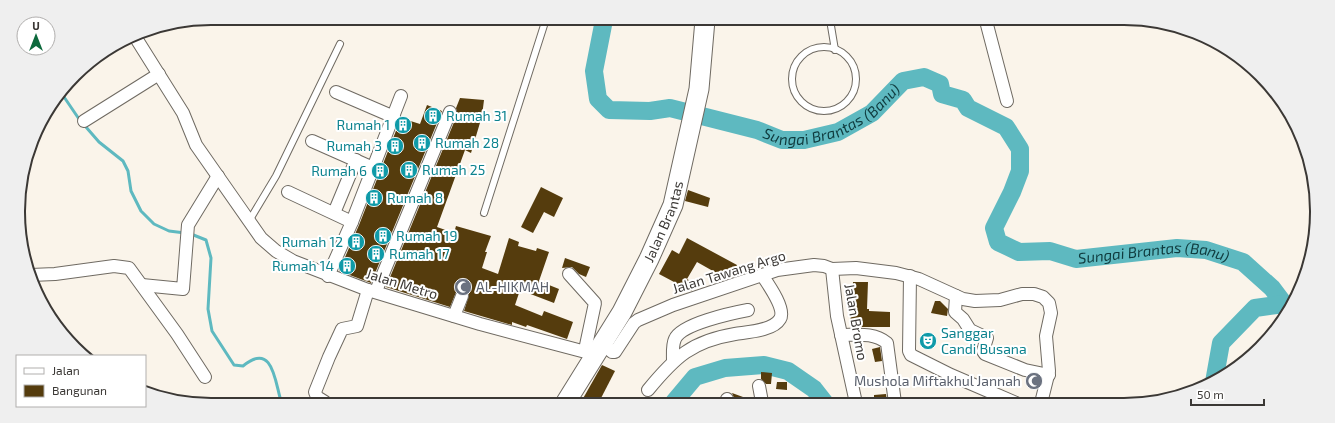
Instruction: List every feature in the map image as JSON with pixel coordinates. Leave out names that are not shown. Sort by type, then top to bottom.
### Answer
[{"type":"main road","name":"Jalan Brantas","points":[[568,398],[595,350],[622,312],[673,206],[699,89],[705,25]]},
{"type":"street","points":[[987,25],[1007,101]]},
{"type":"street","name":"Jalan Metro","points":[[137,40],[183,113],[196,145],[261,238],[276,250],[293,261],[328,276],[372,291],[454,316],[595,350]]},
{"type":"street","points":[[84,121],[159,74]]},
{"type":"street","points":[[336,92],[394,117]]},
{"type":"street","points":[[328,276],[352,222],[401,96]]},
{"type":"street","points":[[319,398],[315,392],[320,377],[342,329],[357,326],[450,112]]},
{"type":"street","points":[[312,141],[373,168]]},
{"type":"street","points":[[334,213],[356,160]]},
{"type":"street","points":[[142,285],[183,289],[188,230],[218,176]]},
{"type":"street","points":[[288,192],[352,222]]},
{"type":"street","points":[[36,275],[122,266],[129,268],[205,377]]},
{"type":"street","name":"Jalan Tawang Argo","points":[[595,350],[615,352],[634,323],[638,320],[673,305],[777,270],[803,266],[824,266],[832,269],[881,270],[910,276],[964,299],[989,301],[1000,300],[1022,294],[1034,294],[1043,297],[1049,303],[1051,313],[1046,336],[1049,375],[1042,398]]},
{"type":"street","name":"Jalan Bromo","points":[[832,269],[837,316],[855,398]]},
{"type":"street","points":[[569,274],[595,303],[595,350]]},
{"type":"street","points":[[648,390],[673,361],[683,352],[699,344],[734,334],[766,328],[779,320],[782,314],[780,306],[762,275]]},
{"type":"street","points":[[910,276],[908,302],[909,351],[911,355],[950,375],[1004,398]]},
{"type":"street","points":[[454,316],[462,296]]},
{"type":"street","points":[[956,296],[955,312],[963,319],[970,330],[987,338],[983,351],[985,354],[1024,370],[1049,375]]},
{"type":"street","points":[[673,361],[674,342],[679,333],[707,321],[748,310]]},
{"type":"street","points":[[841,335],[876,336],[887,342],[894,398]]},
{"type":"street","points":[[759,386],[761,398]]},
{"type":"lane","points":[[484,213],[544,25]]},
{"type":"lane","points":[[831,25],[835,50]]},
{"type":"lane","points":[[245,216],[276,176],[340,44]]},
{"type":"lane","points":[[824,47],[835,50],[845,55],[852,64],[855,74],[855,86],[851,96],[844,104],[834,110],[823,111],[812,109],[802,103],[795,95],[792,84],[794,68],[804,54],[813,49],[824,47]]},
{"type":"building","points":[[460,98],[484,100],[482,116],[471,153],[465,150],[437,227],[454,233],[456,226],[491,236],[485,252],[487,252],[482,268],[498,274],[509,238],[519,242],[518,246],[536,251],[537,248],[549,252],[539,281],[559,289],[554,303],[520,290],[515,305],[542,316],[544,311],[573,322],[567,339],[527,325],[526,327],[512,322],[512,325],[464,311],[469,295],[464,289],[457,290],[450,307],[386,287],[457,115],[456,108]]},
{"type":"building","points":[[427,105],[442,111],[371,283],[339,271],[359,225],[401,118],[420,124]]},
{"type":"building","points":[[541,187],[563,198],[554,217],[544,212],[533,233],[521,227]]},
{"type":"building","points":[[688,190],[710,198],[708,207],[685,201]]},
{"type":"building","points":[[687,238],[737,265],[730,278],[727,279],[697,262],[687,279],[697,285],[691,291],[659,274],[672,250],[679,254]]},
{"type":"building","points":[[565,258],[590,267],[586,277],[579,274],[572,267],[562,268]]},
{"type":"building","points":[[853,282],[868,282],[867,309],[869,309],[869,311],[890,312],[890,327],[850,327]]},
{"type":"building","points":[[935,301],[940,301],[948,309],[947,316],[931,313]]},
{"type":"building","name":"Sanggar Candi Busana","points":[[925,334],[936,340],[931,349],[920,343]]},
{"type":"building","points":[[880,347],[882,361],[875,362],[872,349]]},
{"type":"building","points":[[602,365],[615,371],[601,398],[583,398]]},
{"type":"building","points":[[761,372],[772,373],[771,384],[766,384],[761,379]]},
{"type":"building","points":[[777,382],[787,382],[787,390],[776,389]]},
{"type":"building","points":[[732,393],[746,398],[734,398]]},
{"type":"building","points":[[886,394],[886,398],[874,398],[874,395]]},
{"type":"waterway","name":"Sungai Brantas (Banu)","points":[[603,25],[594,71],[598,99],[609,110],[650,111],[670,108],[757,130],[782,140],[804,140],[838,132],[872,113],[903,81],[924,77],[940,84],[942,94],[963,100],[968,108],[1006,127],[1020,149],[1020,171],[1012,192],[994,228],[998,242],[1019,252],[1050,251],[1076,259],[1177,248],[1206,250],[1243,262],[1272,288],[1284,304]]},
{"type":"waterway","points":[[64,98],[79,119],[99,142],[123,161],[128,171],[131,191],[141,211],[154,224],[169,231],[185,233]]},
{"type":"waterway","points":[[191,234],[206,240],[211,258],[208,309],[212,331],[234,365],[243,366],[253,360],[261,358],[267,361],[274,375],[280,398]]},
{"type":"waterway","name":"Sungai Brantas (Banu)","points":[[1215,374],[1221,343],[1255,308],[1285,304]]},
{"type":"waterway","name":"Sungai Brantas (Banu)","points":[[677,398],[695,377],[725,368],[764,365],[788,371],[814,389],[821,398]]},
{"type":"place","name":"Rumah 31","points":[[433,116]]},
{"type":"place","name":"Rumah 1","points":[[403,125]]},
{"type":"place","name":"Rumah 28","points":[[422,143]]},
{"type":"place","name":"Rumah 3","points":[[395,146]]},
{"type":"place","name":"Rumah 25","points":[[409,170]]},
{"type":"place","name":"Rumah 6","points":[[380,171]]},
{"type":"place","name":"Rumah 8","points":[[374,198]]},
{"type":"place","name":"Rumah 19","points":[[383,236]]},
{"type":"place","name":"Rumah 12","points":[[356,242]]},
{"type":"place","name":"Rumah 17","points":[[376,254]]},
{"type":"place","name":"Rumah 14","points":[[347,266]]},
{"type":"place","name":"AL-HIKMAH","points":[[463,287]]},
{"type":"place","name":"Sanggar Candi Busana","points":[[928,341]]},
{"type":"place","name":"Mushola Miftakhul Jannah","points":[[1034,381]]}]
